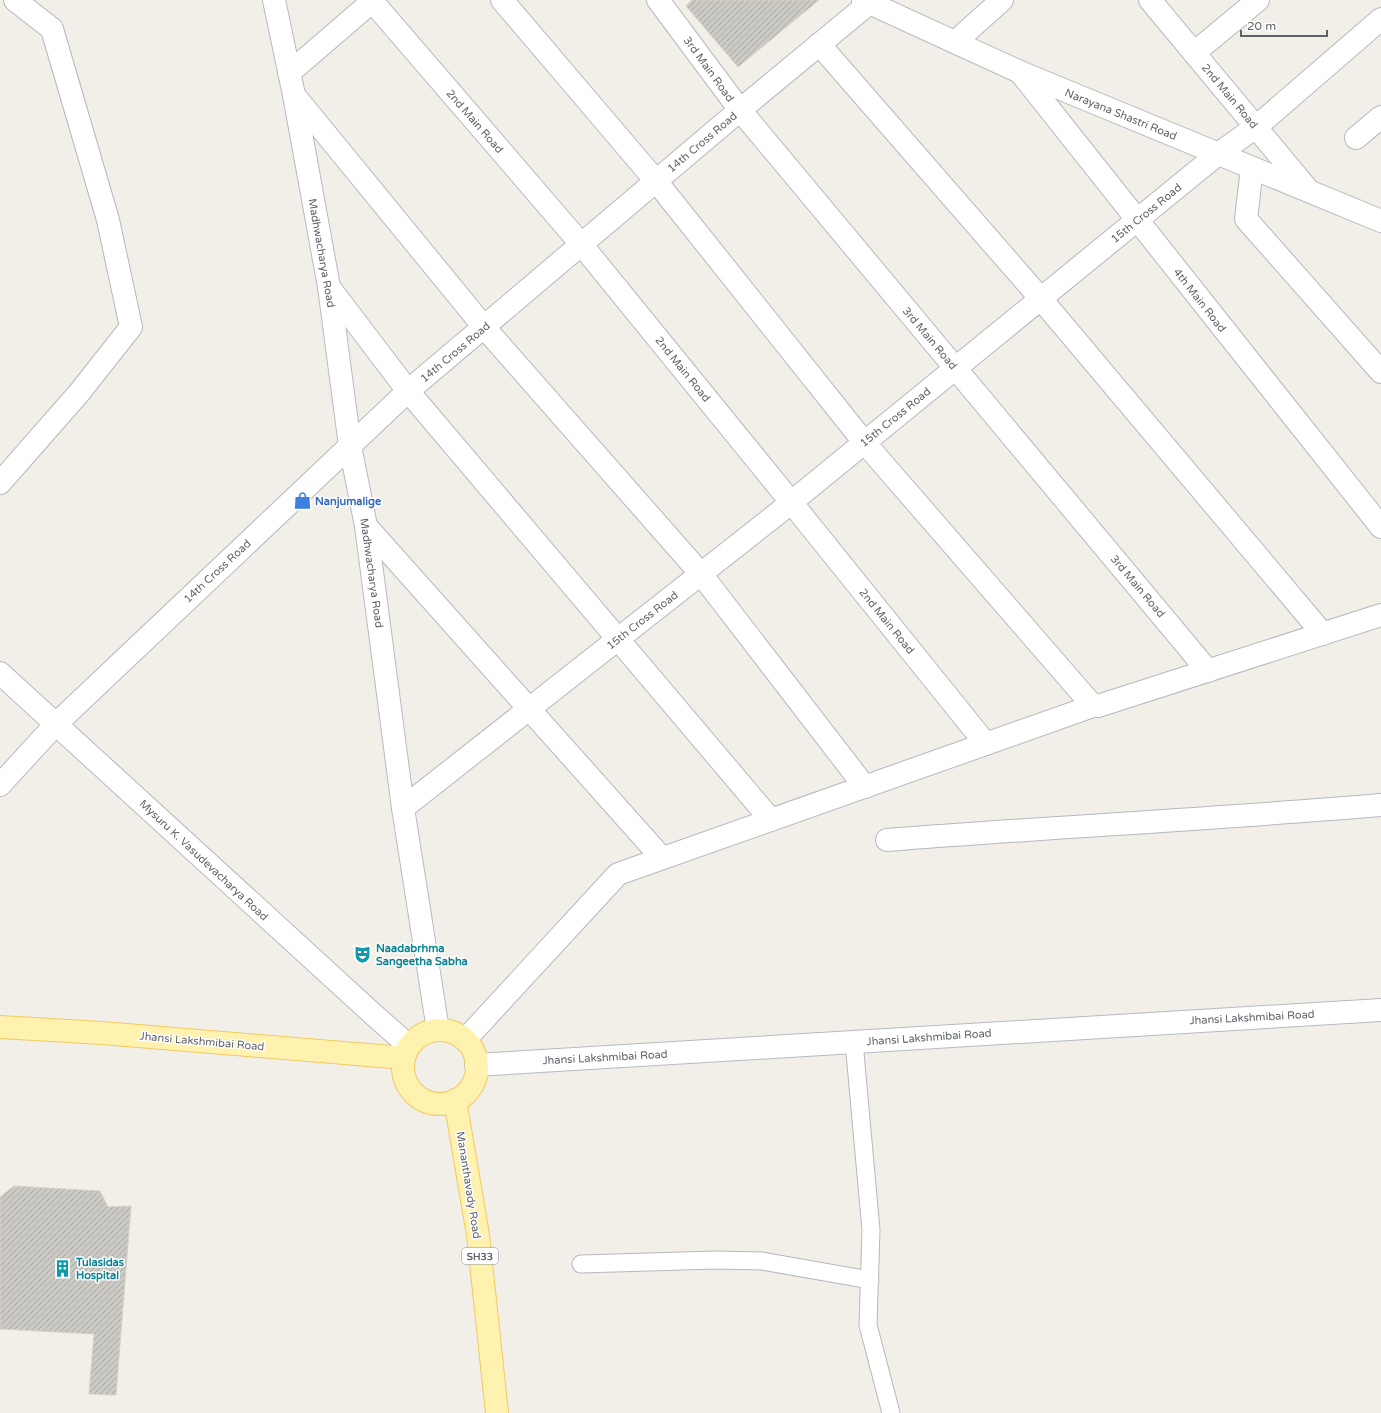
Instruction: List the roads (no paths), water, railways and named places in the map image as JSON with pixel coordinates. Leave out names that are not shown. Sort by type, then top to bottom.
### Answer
[{"type":"main road","name":"Jhansi Lakshmibai Road","points":[[0,1026],[407,1052]]},
{"type":"main road","points":[[438,1030],[453,1032],[465,1040],[471,1047],[475,1056],[475,1076],[471,1086],[464,1094],[455,1100],[445,1103],[425,1101],[416,1095],[404,1078],[403,1068],[407,1052],[418,1038],[427,1032],[438,1030]]},
{"type":"main road","name":"Mananthavady Road","points":[[455,1100],[478,1235],[497,1413]]},
{"type":"street","points":[[0,483],[79,393],[131,327],[108,220],[52,29],[15,0]]},
{"type":"street","name":"Madhwacharya Road","points":[[274,0],[294,95],[329,287],[350,446],[366,526],[403,808],[438,1030]]},
{"type":"street","points":[[502,0],[656,181],[864,442],[1093,706]]},
{"type":"street","name":"3rd Main Road","points":[[658,0],[740,110],[1208,671]]},
{"type":"street","points":[[955,42],[1002,0]]},
{"type":"street","name":"2nd Main Road","points":[[1150,0],[1309,191]]},
{"type":"street","points":[[1194,53],[1258,0]]},
{"type":"street","points":[[289,73],[373,1]]},
{"type":"street","name":"2nd Main Road","points":[[373,1],[581,244],[986,744]]},
{"type":"street","name":"14th Cross Road","points":[[0,785],[56,724],[408,391],[868,1]]},
{"type":"street","name":"Narayana Shastri Road","points":[[868,1],[1020,72],[1381,221]]},
{"type":"street","name":"15th Cross Road","points":[[403,808],[701,574],[1218,154],[1256,127],[1381,19]]},
{"type":"street","points":[[819,44],[1041,299],[1323,634]]},
{"type":"street","name":"4th Main Road","points":[[1020,72],[1381,527]]},
{"type":"street","points":[[294,95],[484,327],[701,574],[864,787]]},
{"type":"street","points":[[1356,138],[1381,117]]},
{"type":"street","points":[[1252,168],[1246,219],[1381,372]]},
{"type":"street","points":[[329,287],[408,391],[771,820]]},
{"type":"street","points":[[366,526],[662,858]]},
{"type":"street","points":[[465,1040],[618,874],[1093,706],[1098,706],[1381,615]]},
{"type":"street","name":"Mysuru K. Vasudevacharya Road","points":[[0,673],[374,1015],[407,1052]]},
{"type":"street","points":[[887,840],[1017,830],[1272,814],[1381,805]]},
{"type":"street","name":"Jhansi Lakshmibai Road","points":[[476,1065],[1381,1010]]},
{"type":"lane","points":[[854,1042],[871,1230],[868,1325],[891,1413]]},
{"type":"lane","points":[[581,1264],[716,1260],[762,1261],[870,1280]]},
{"type":"place","name":"Nanjumalige","points":[[302,501]]},
{"type":"place","name":"Naadabrhma Sangeetha Sabha","points":[[363,954]]},
{"type":"place","name":"Tulasidas Hospital","points":[[63,1268]]}]
